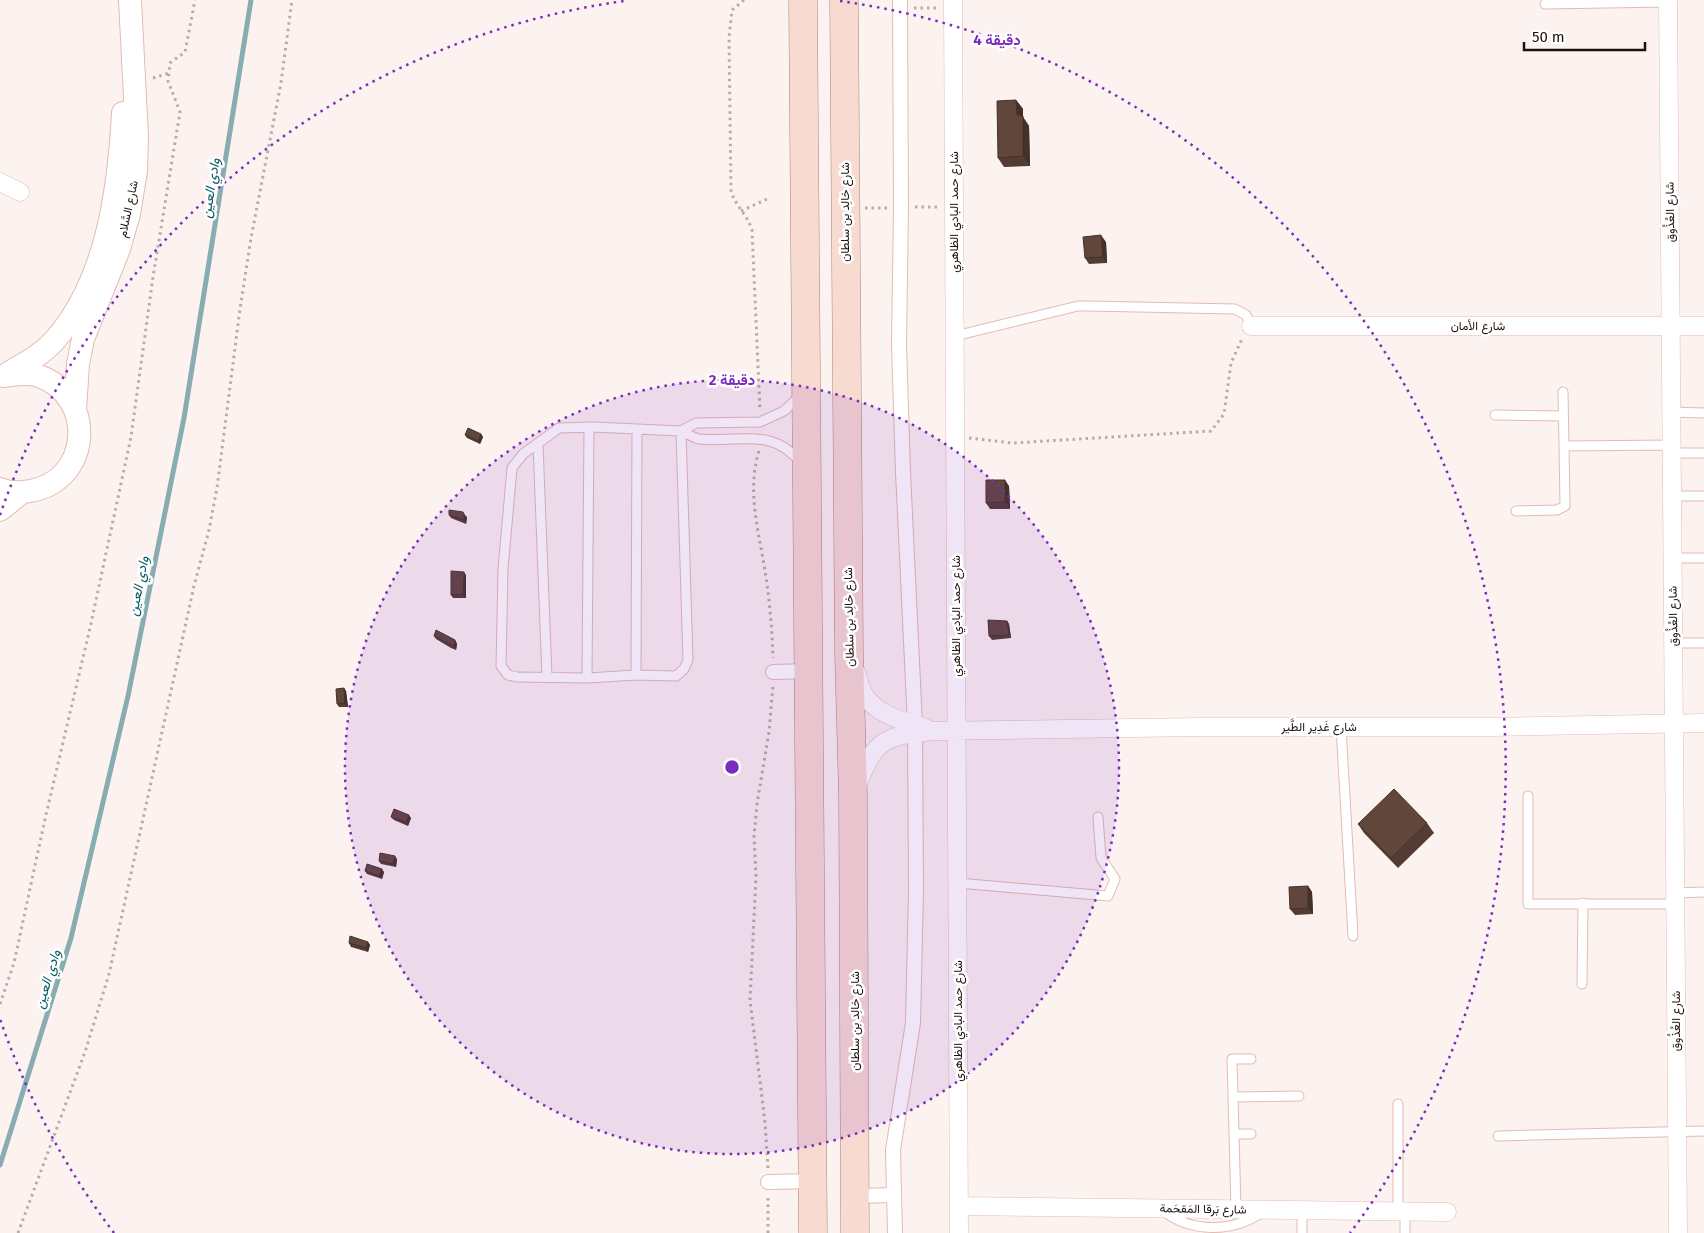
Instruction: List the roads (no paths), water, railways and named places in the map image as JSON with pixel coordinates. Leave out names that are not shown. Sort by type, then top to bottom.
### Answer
[{"type":"main road","points":[[803,0],[813,1233]]},
{"type":"main road","name":"شارع خالِد بن سلطان","points":[[844,0],[849,654],[854,796],[856,1233]]},
{"type":"street","name":"شارع السَّلام","points":[[2,377],[37,356],[53,342],[70,320],[93,274],[112,210],[120,151],[126,26],[130,0]]},
{"type":"street","name":"شارع السَّلام","points":[[10,491],[40,490],[57,481],[70,466],[78,448],[80,429],[76,410],[78,364],[83,339],[119,249],[129,214],[136,171],[137,128],[130,0]]},
{"type":"street","name":"شارع العُذُوق","points":[[1668,1],[1678,1233]]},
{"type":"street","points":[[894,1233],[893,1150],[913,1023],[916,890],[915,729],[903,472],[900,345],[900,4]]},
{"type":"street","name":"شارع حمد البادي الظاهري","points":[[953,4],[959,1233]]},
{"type":"street","points":[[0,182],[20,192]]},
{"type":"street","name":"شارع الأمان","points":[[1251,326],[1704,326]]},
{"type":"street","points":[[2,377],[21,373],[38,376],[54,384],[67,395],[76,410]]},
{"type":"street","points":[[0,510],[10,491]]},
{"type":"street","name":"شارع غَدِير الطَّير","points":[[849,654],[863,693],[874,706],[894,719],[915,729],[934,731],[1490,727],[1704,723]]},
{"type":"street","points":[[773,672],[808,671]]},
{"type":"street","name":"شارع غَدِير الطَّير","points":[[854,796],[864,768],[873,751],[884,742],[915,729]]},
{"type":"street","points":[[768,1182],[813,1182]]},
{"type":"street","points":[[855,1196],[894,1195]]},
{"type":"street","name":"شارع بَرقا المَقحَمة","points":[[959,1206],[1447,1212]]},
{"type":"lane","points":[[1545,4],[1668,1]]},
{"type":"lane","points":[[955,336],[1078,306],[1235,309],[1246,315],[1251,326]]},
{"type":"lane","points":[[681,430],[688,660],[684,669],[676,676],[636,675],[547,678],[508,675],[500,666],[503,568],[512,468],[522,454],[558,428],[681,430],[696,423],[760,422],[784,412],[800,396],[805,387]]},
{"type":"lane","points":[[1516,511],[1557,510],[1565,506],[1562,392]]},
{"type":"lane","points":[[1672,412],[1704,413]]},
{"type":"lane","points":[[1495,416],[1563,416]]},
{"type":"lane","points":[[587,678],[588,427]]},
{"type":"lane","points":[[636,675],[638,429]]},
{"type":"lane","points":[[681,430],[697,439],[762,439],[783,446],[792,453],[806,472]]},
{"type":"lane","points":[[538,444],[547,678]]},
{"type":"lane","points":[[1564,446],[1672,449],[1704,454]]},
{"type":"lane","points":[[1672,496],[1704,496]]},
{"type":"lane","points":[[1673,558],[1704,558]]},
{"type":"lane","points":[[1674,643],[1704,643]]},
{"type":"lane","points":[[1341,727],[1353,936]]},
{"type":"lane","points":[[1528,796],[1528,904],[1676,898],[1704,892]]},
{"type":"lane","points":[[958,883],[1108,896],[1115,879],[1101,858],[1098,817]]},
{"type":"lane","points":[[1582,984],[1583,903]]},
{"type":"lane","points":[[1236,1209],[1232,1059],[1250,1059]]},
{"type":"lane","points":[[1233,1097],[1299,1096]]},
{"type":"lane","points":[[1398,1104],[1401,1211],[1405,1233]]},
{"type":"lane","points":[[1498,1136],[1704,1131]]},
{"type":"lane","points":[[1234,1134],[1251,1134]]},
{"type":"lane","points":[[1160,1208],[1179,1222],[1201,1231],[1235,1227],[1256,1217],[1265,1210]]},
{"type":"lane","points":[[1302,1210],[1302,1233]]},
{"type":"waterway","name":"وادي العين","points":[[0,1165],[71,938],[128,696],[184,418],[251,0]]}]
